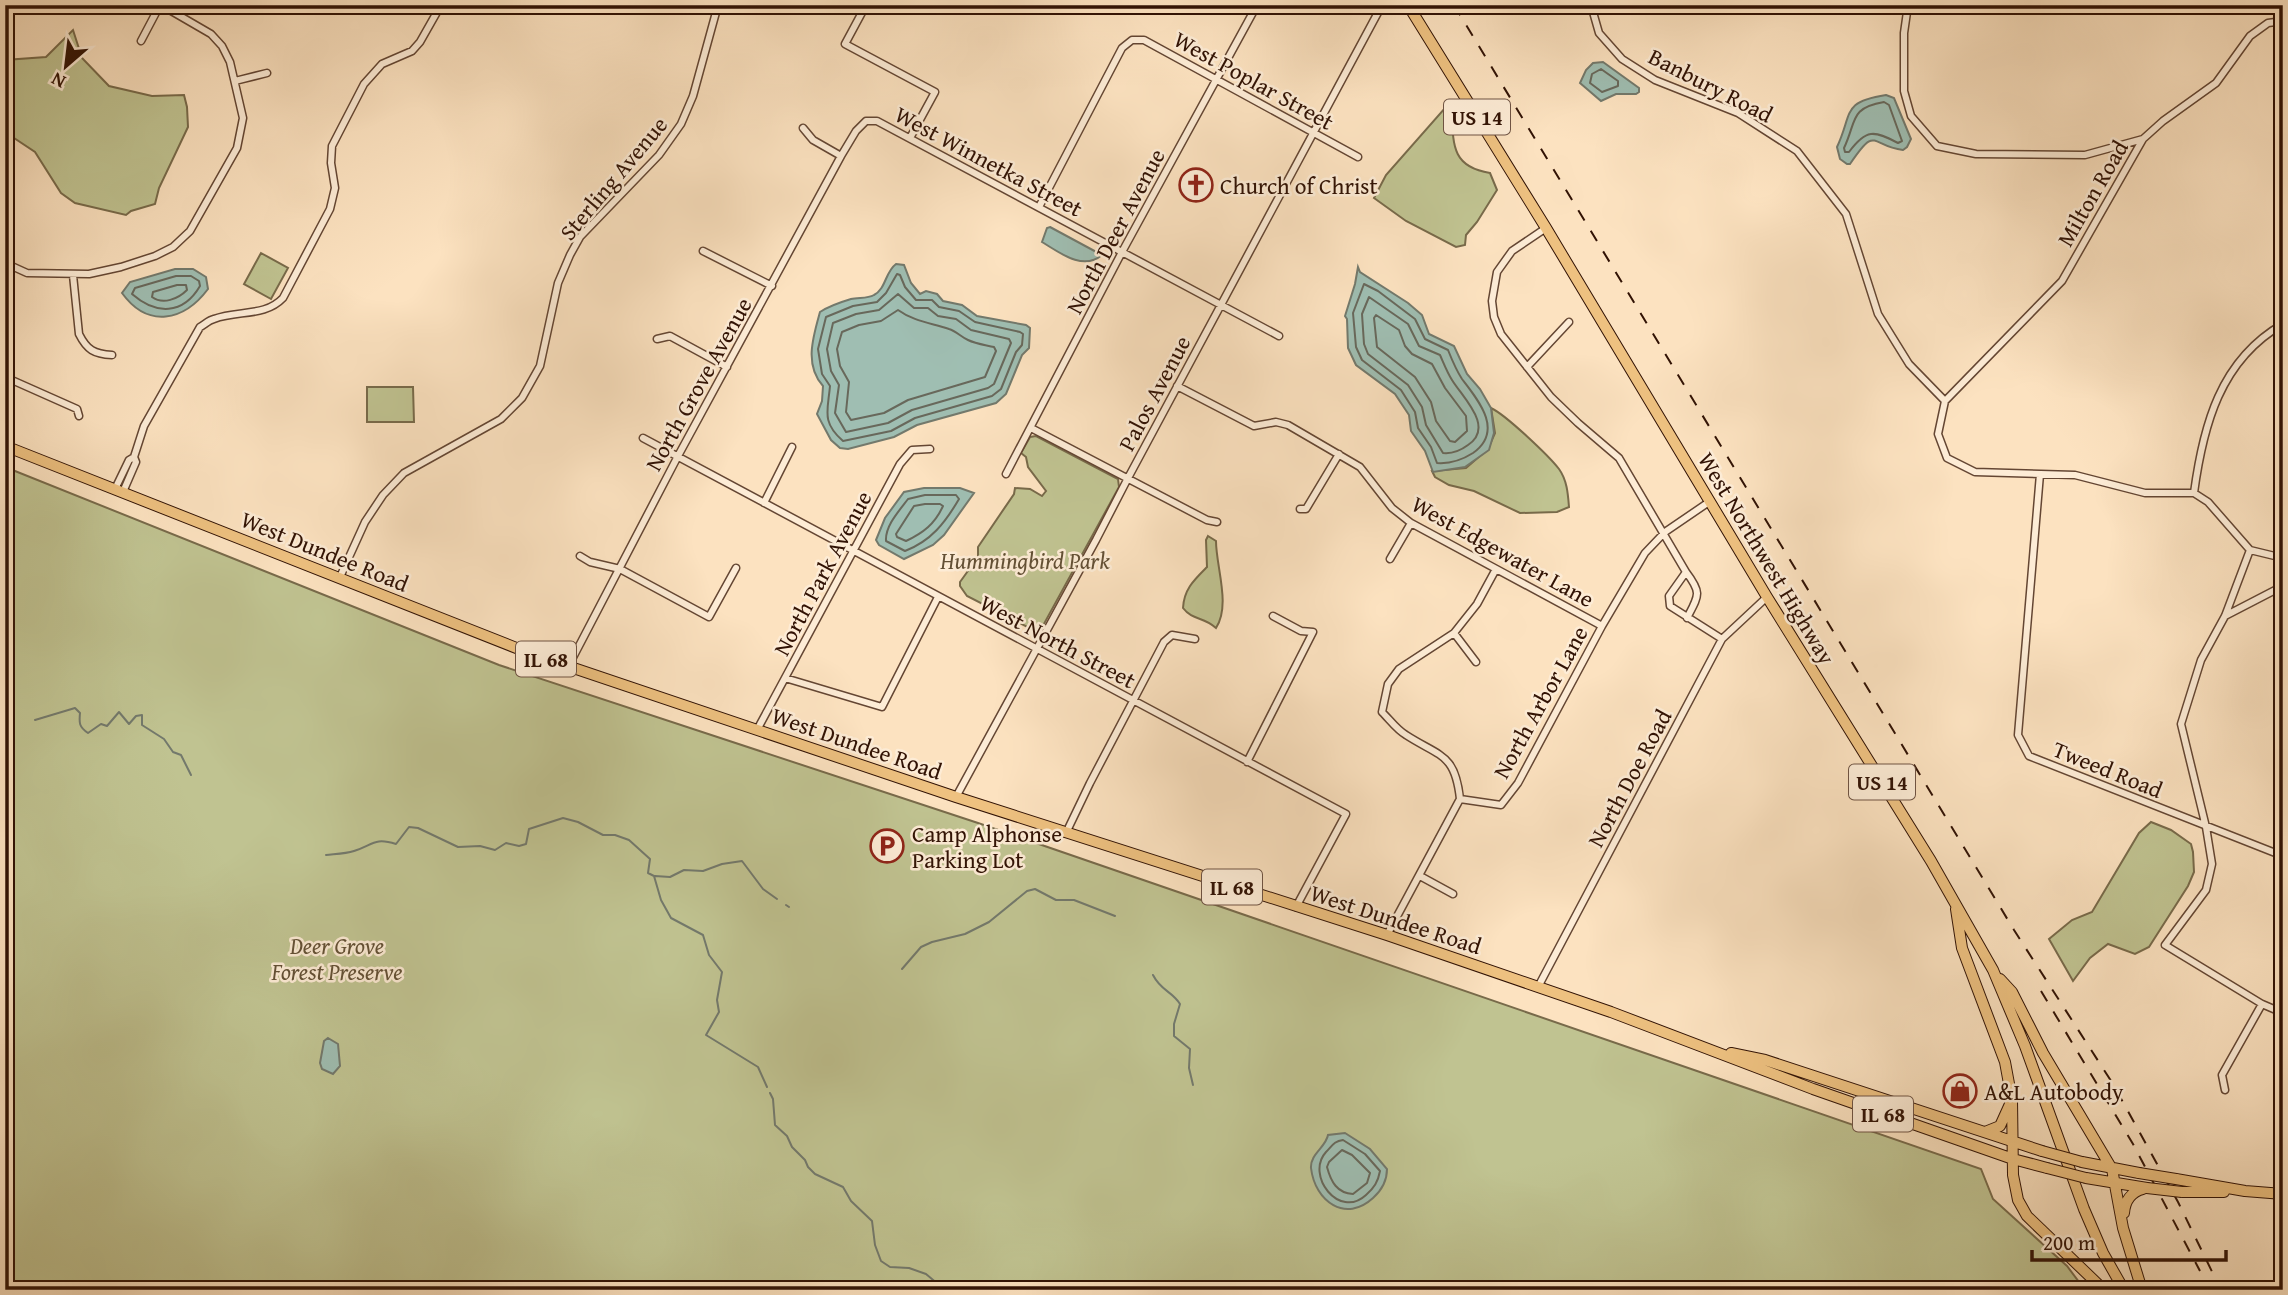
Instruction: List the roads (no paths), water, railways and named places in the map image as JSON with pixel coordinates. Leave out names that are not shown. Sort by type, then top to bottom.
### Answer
[{"type":"main road","name":"West Northwest Highway","points":[[1408,5],[1546,228],[1767,597],[1931,861],[1993,970],[2025,1046],[2084,1209],[2103,1253],[2124,1290]]},
{"type":"main road","name":"West Dundee Road","points":[[5,446],[568,667],[1066,834],[1387,935],[1538,986],[1707,1047],[1812,1089],[2012,1159],[2115,1184]]},
{"type":"main road","points":[[1954,902],[1962,947],[2005,1062],[2012,1100],[2012,1159],[2018,1200],[2027,1216],[2104,1290]]},
{"type":"main road","points":[[1993,970],[2012,992],[2043,1053],[2112,1169],[2123,1228],[2142,1290]]},
{"type":"main road","name":"West Dundee Road","points":[[1707,1047],[1765,1060],[2012,1142],[2112,1169]]},
{"type":"main road","points":[[1984,1133],[1994,1130],[2003,1122],[2012,1100]]},
{"type":"main road","name":"IL 68","points":[[2112,1169],[2245,1191],[2283,1194]]},
{"type":"main road","name":"IL 68","points":[[2115,1184],[2182,1192],[2245,1191]]},
{"type":"main road","points":[[2123,1228],[2125,1203],[2137,1191],[2147,1188]]},
{"type":"street","points":[[5,15],[23,5]]},
{"type":"street","points":[[5,263],[27,273],[73,275],[121,267],[173,247],[190,231],[237,148],[243,118],[235,81],[222,46],[211,34],[160,5],[141,41]]},
{"type":"street","points":[[119,490],[136,462],[134,457],[144,426],[200,327],[214,318],[276,306],[283,298],[330,209],[335,181],[331,163],[332,146],[364,84],[382,64],[412,51],[421,42],[441,5]]},
{"type":"street","name":"Sterling Avenue","points":[[340,577],[365,522],[383,495],[404,473],[501,419],[522,398],[540,366],[558,284],[570,256],[580,237],[659,155],[681,124],[693,96],[718,5]]},
{"type":"street","points":[[866,5],[845,44],[935,92],[910,138]]},
{"type":"street","name":"North Deer Avenue","points":[[1006,474],[1122,252],[1257,5]]},
{"type":"street","name":"Palos Avenue","points":[[956,797],[1382,5]]},
{"type":"street","name":"Banbury Road","points":[[1591,5],[1599,33],[1622,59],[1655,80],[1738,113],[1797,151],[1846,214],[1882,321],[1909,364],[1945,401]]},
{"type":"street","points":[[1908,5],[1904,33],[1904,91],[1911,117],[1937,146],[1976,154],[2085,155],[2143,139]]},
{"type":"street","name":"Milton Road","points":[[1945,401],[2062,281],[2143,139],[2163,121],[2216,83],[2250,36],[2268,23],[2283,21]]},
{"type":"street","name":"West Poplar Street","points":[[1039,206],[1122,48],[1132,40],[1144,40],[1358,157]]},
{"type":"street","points":[[235,81],[267,73]]},
{"type":"street","name":"West Winnetka Street","points":[[866,121],[877,121],[910,138],[1279,336]]},
{"type":"street","name":"North Grove Avenue","points":[[568,667],[678,456],[841,156],[856,131],[866,121]]},
{"type":"street","points":[[803,128],[813,139],[841,156]]},
{"type":"street","points":[[1546,228],[1513,251],[1497,272],[1493,287],[1494,317],[1501,334],[1551,397],[1619,458],[1665,532],[1686,572],[1698,587],[1699,593],[1687,618]]},
{"type":"street","points":[[703,251],[772,286]]},
{"type":"street","points":[[73,275],[79,334],[92,352],[113,355]]},
{"type":"street","points":[[1527,367],[1569,322]]},
{"type":"street","points":[[2194,493],[2201,446],[2224,384],[2251,347],[2283,324]]},
{"type":"street","points":[[657,339],[670,336],[727,367]]},
{"type":"street","points":[[5,377],[77,409],[79,416]]},
{"type":"street","name":"West Edgewater Lane","points":[[1177,386],[1254,426],[1276,422],[1288,425],[1360,467],[1392,508],[1410,523],[1602,626]]},
{"type":"street","points":[[1945,401],[1938,433],[1947,458],[1975,472],[2075,475],[2145,493],[2194,493],[2208,502],[2250,550],[2283,558]]},
{"type":"street","points":[[1031,428],[1208,520],[1217,522]]},
{"type":"street","name":"West North Street","points":[[643,438],[1346,814],[1296,907]]},
{"type":"street","points":[[764,503],[792,447]]},
{"type":"street","name":"North Park Avenue","points":[[757,730],[900,464],[912,450],[930,449]]},
{"type":"street","points":[[1300,509],[1306,509],[1339,454]]},
{"type":"street","name":"Tweed Road","points":[[2040,474],[2018,735],[2029,755],[2283,856]]},
{"type":"street","name":"North Arbor Lane","points":[[1460,799],[1501,805],[1518,783],[1644,553],[1665,532],[1709,502]]},
{"type":"street","points":[[1390,559],[1410,523]]},
{"type":"street","points":[[2250,550],[2225,616],[2201,660],[2180,724],[2206,827],[2212,864],[2206,890],[2165,945],[2262,1004],[2283,1013]]},
{"type":"street","points":[[580,556],[590,562],[620,569],[709,617],[736,568]]},
{"type":"street","points":[[1387,935],[1460,799],[1458,779],[1453,767],[1443,756],[1404,734],[1382,712],[1388,684],[1399,669],[1454,633],[1477,604],[1496,569]]},
{"type":"street","points":[[1686,572],[1670,596],[1670,606],[1722,639]]},
{"type":"street","points":[[2225,616],[2283,586]]},
{"type":"street","points":[[785,678],[882,707],[939,597]]},
{"type":"street","name":"North Doe Road","points":[[1538,986],[1722,639],[1767,597]]},
{"type":"street","points":[[1247,762],[1313,632],[1301,631],[1273,616]]},
{"type":"street","points":[[1454,633],[1476,662]]},
{"type":"street","points":[[1066,834],[1164,642],[1172,635],[1195,639]]},
{"type":"street","points":[[1420,876],[1453,894]]},
{"type":"street","points":[[2225,1090],[2222,1075],[2262,1004]]},
{"type":"water","points":[[1603,62],[1639,88],[1639,92],[1616,94],[1601,101],[1580,83],[1593,63]]},
{"type":"water","points":[[1886,95],[1894,98],[1911,139],[1907,147],[1903,150],[1870,141],[1850,164],[1847,164],[1840,159],[1837,147],[1851,111],[1862,101]]},
{"type":"water","points":[[1050,227],[1102,255],[1095,259],[1079,261],[1064,255],[1042,242],[1047,228]]},
{"type":"water","points":[[896,264],[904,265],[911,283],[920,294],[926,291],[937,294],[943,301],[962,305],[977,316],[1026,325],[1030,328],[1029,348],[1022,355],[1006,394],[996,403],[917,425],[894,437],[848,449],[840,448],[831,440],[817,414],[822,401],[823,386],[814,369],[812,350],[820,312],[847,300],[874,295],[881,289]]},
{"type":"water","points":[[1358,267],[1360,272],[1422,315],[1429,334],[1454,346],[1467,374],[1491,408],[1494,433],[1489,450],[1465,467],[1433,472],[1425,451],[1411,431],[1409,415],[1395,394],[1356,365],[1348,348],[1345,316]]},
{"type":"water","points":[[175,269],[193,269],[206,277],[208,289],[198,300],[177,314],[154,316],[143,312],[122,293],[130,282]]},
{"type":"water","points":[[924,488],[960,488],[974,493],[944,535],[933,545],[904,559],[879,545],[876,540],[885,518],[904,492]]},
{"type":"water","points":[[328,1038],[338,1044],[340,1066],[333,1074],[322,1069],[320,1063],[324,1041]]},
{"type":"water","points":[[1345,1133],[1370,1149],[1387,1169],[1379,1192],[1363,1205],[1352,1209],[1333,1205],[1325,1199],[1314,1180],[1311,1168],[1313,1159],[1328,1135]]},
{"type":"waterway","points":[[35,720],[75,708],[80,713],[81,727],[88,733],[101,724],[107,726],[119,712],[129,724],[136,716],[142,715],[142,725],[164,739],[173,752],[181,755],[191,775]]},
{"type":"waterway","points":[[326,855],[351,852],[378,842],[396,844],[409,827],[418,828],[458,847],[480,846],[495,850],[506,843],[519,846],[526,844],[529,829],[563,818],[578,822],[603,835],[615,835],[629,840],[650,859],[648,873],[654,876],[661,900],[671,918],[703,935],[709,955],[722,972],[717,1000],[719,1012],[706,1035],[758,1067],[767,1087]]},
{"type":"waterway","points":[[655,876],[670,877],[684,870],[703,871],[742,861],[763,889],[777,899]]},
{"type":"waterway","points":[[902,969],[921,947],[965,934],[989,922],[1027,891],[1035,889],[1056,900],[1074,900],[1115,916]]},
{"type":"waterway","points":[[1153,975],[1180,1004],[1174,1024],[1174,1036],[1190,1049],[1189,1068],[1193,1085]]},
{"type":"waterway","points":[[770,1093],[775,1125],[787,1136],[792,1147],[815,1174],[843,1187],[851,1201],[872,1221],[875,1245],[881,1261],[890,1267],[909,1268],[926,1274],[945,1290]]},
{"type":"waterway","points":[[5,1272],[7,1282],[22,1290]]},
{"type":"railway","points":[[1454,5],[2014,930],[2113,1084],[2178,1202],[2221,1290]]},
{"type":"railway","points":[[2041,991],[2133,1144],[2200,1271]]},
{"type":"place","name":"Church of Christ","points":[[1196,185]]},
{"type":"place","name":"Camp Alphonse Parking Lot","points":[[887,846]]},
{"type":"place","name":"A&L Autobody","points":[[1960,1091]]},
{"type":"park label","name":"Hummingbird Park","points":[[1025,560]]},
{"type":"park label","name":"Deer Grove Forest Preserve","points":[[337,958]]}]
